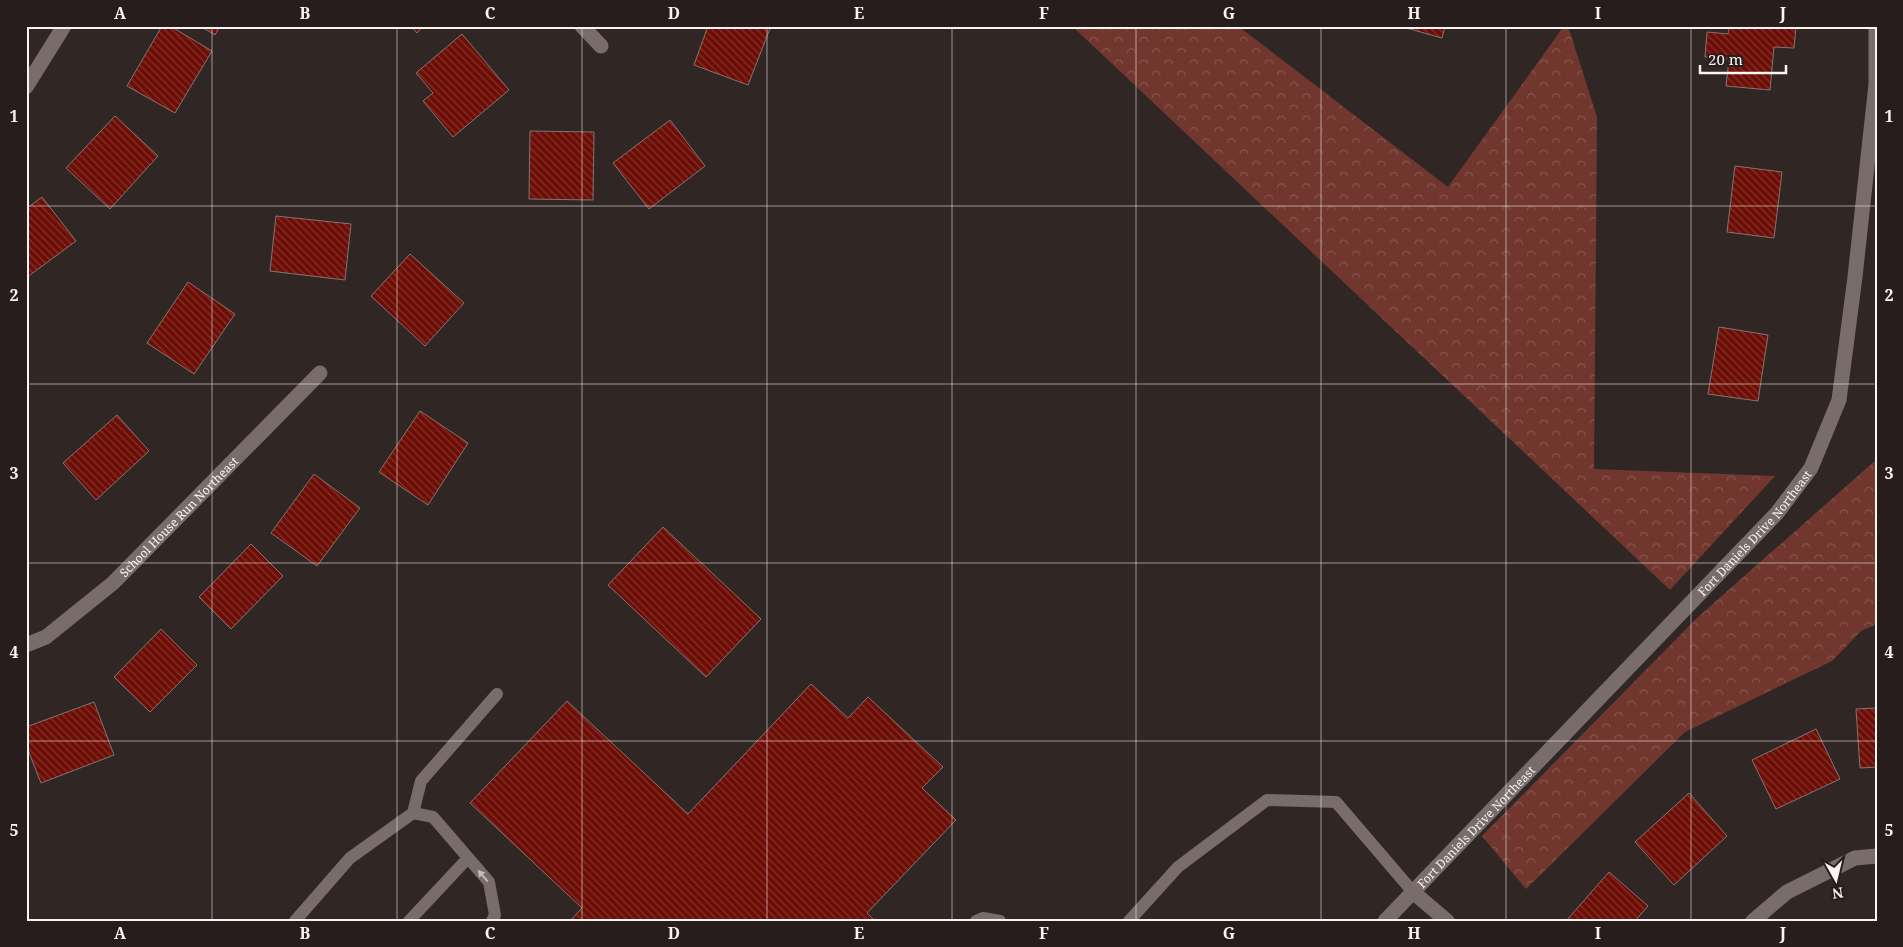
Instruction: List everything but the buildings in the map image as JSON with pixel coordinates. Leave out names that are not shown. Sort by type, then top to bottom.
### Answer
[{"type":"street","points":[[26,87],[64,26]]},
{"type":"street","points":[[582,26],[601,46]]},
{"type":"street","name":"Fort Daniels Drive Northeast","points":[[1385,921],[1777,513],[1811,468],[1839,400],[1855,277],[1876,84],[1876,26]]},
{"type":"street","name":"School House Run Northeast","points":[[26,645],[46,637],[113,583],[320,373]]},
{"type":"street","points":[[1753,921],[1787,892],[1855,858],[1877,856]]},
{"type":"street","points":[[1413,892],[1447,921]]},
{"type":"lane","points":[[295,921],[350,858],[413,813],[421,782],[497,694]]},
{"type":"lane","points":[[1129,921],[1178,867],[1267,800],[1336,802],[1413,892]]},
{"type":"lane","points":[[413,813],[433,817],[489,882],[495,915],[492,921]]},
{"type":"lane","points":[[409,921],[468,858]]},
{"type":"lane","points":[[976,921],[983,918],[1000,921]]},
{"type":"green space","points":[[1072,26],[1238,26],[1448,187],[1564,26],[1568,26],[1597,117],[1594,469],[1775,476],[1670,590]]},
{"type":"green space","points":[[1877,459],[1877,624],[1861,631],[1832,661],[1685,732],[1526,889],[1482,836],[1698,617]]}]
